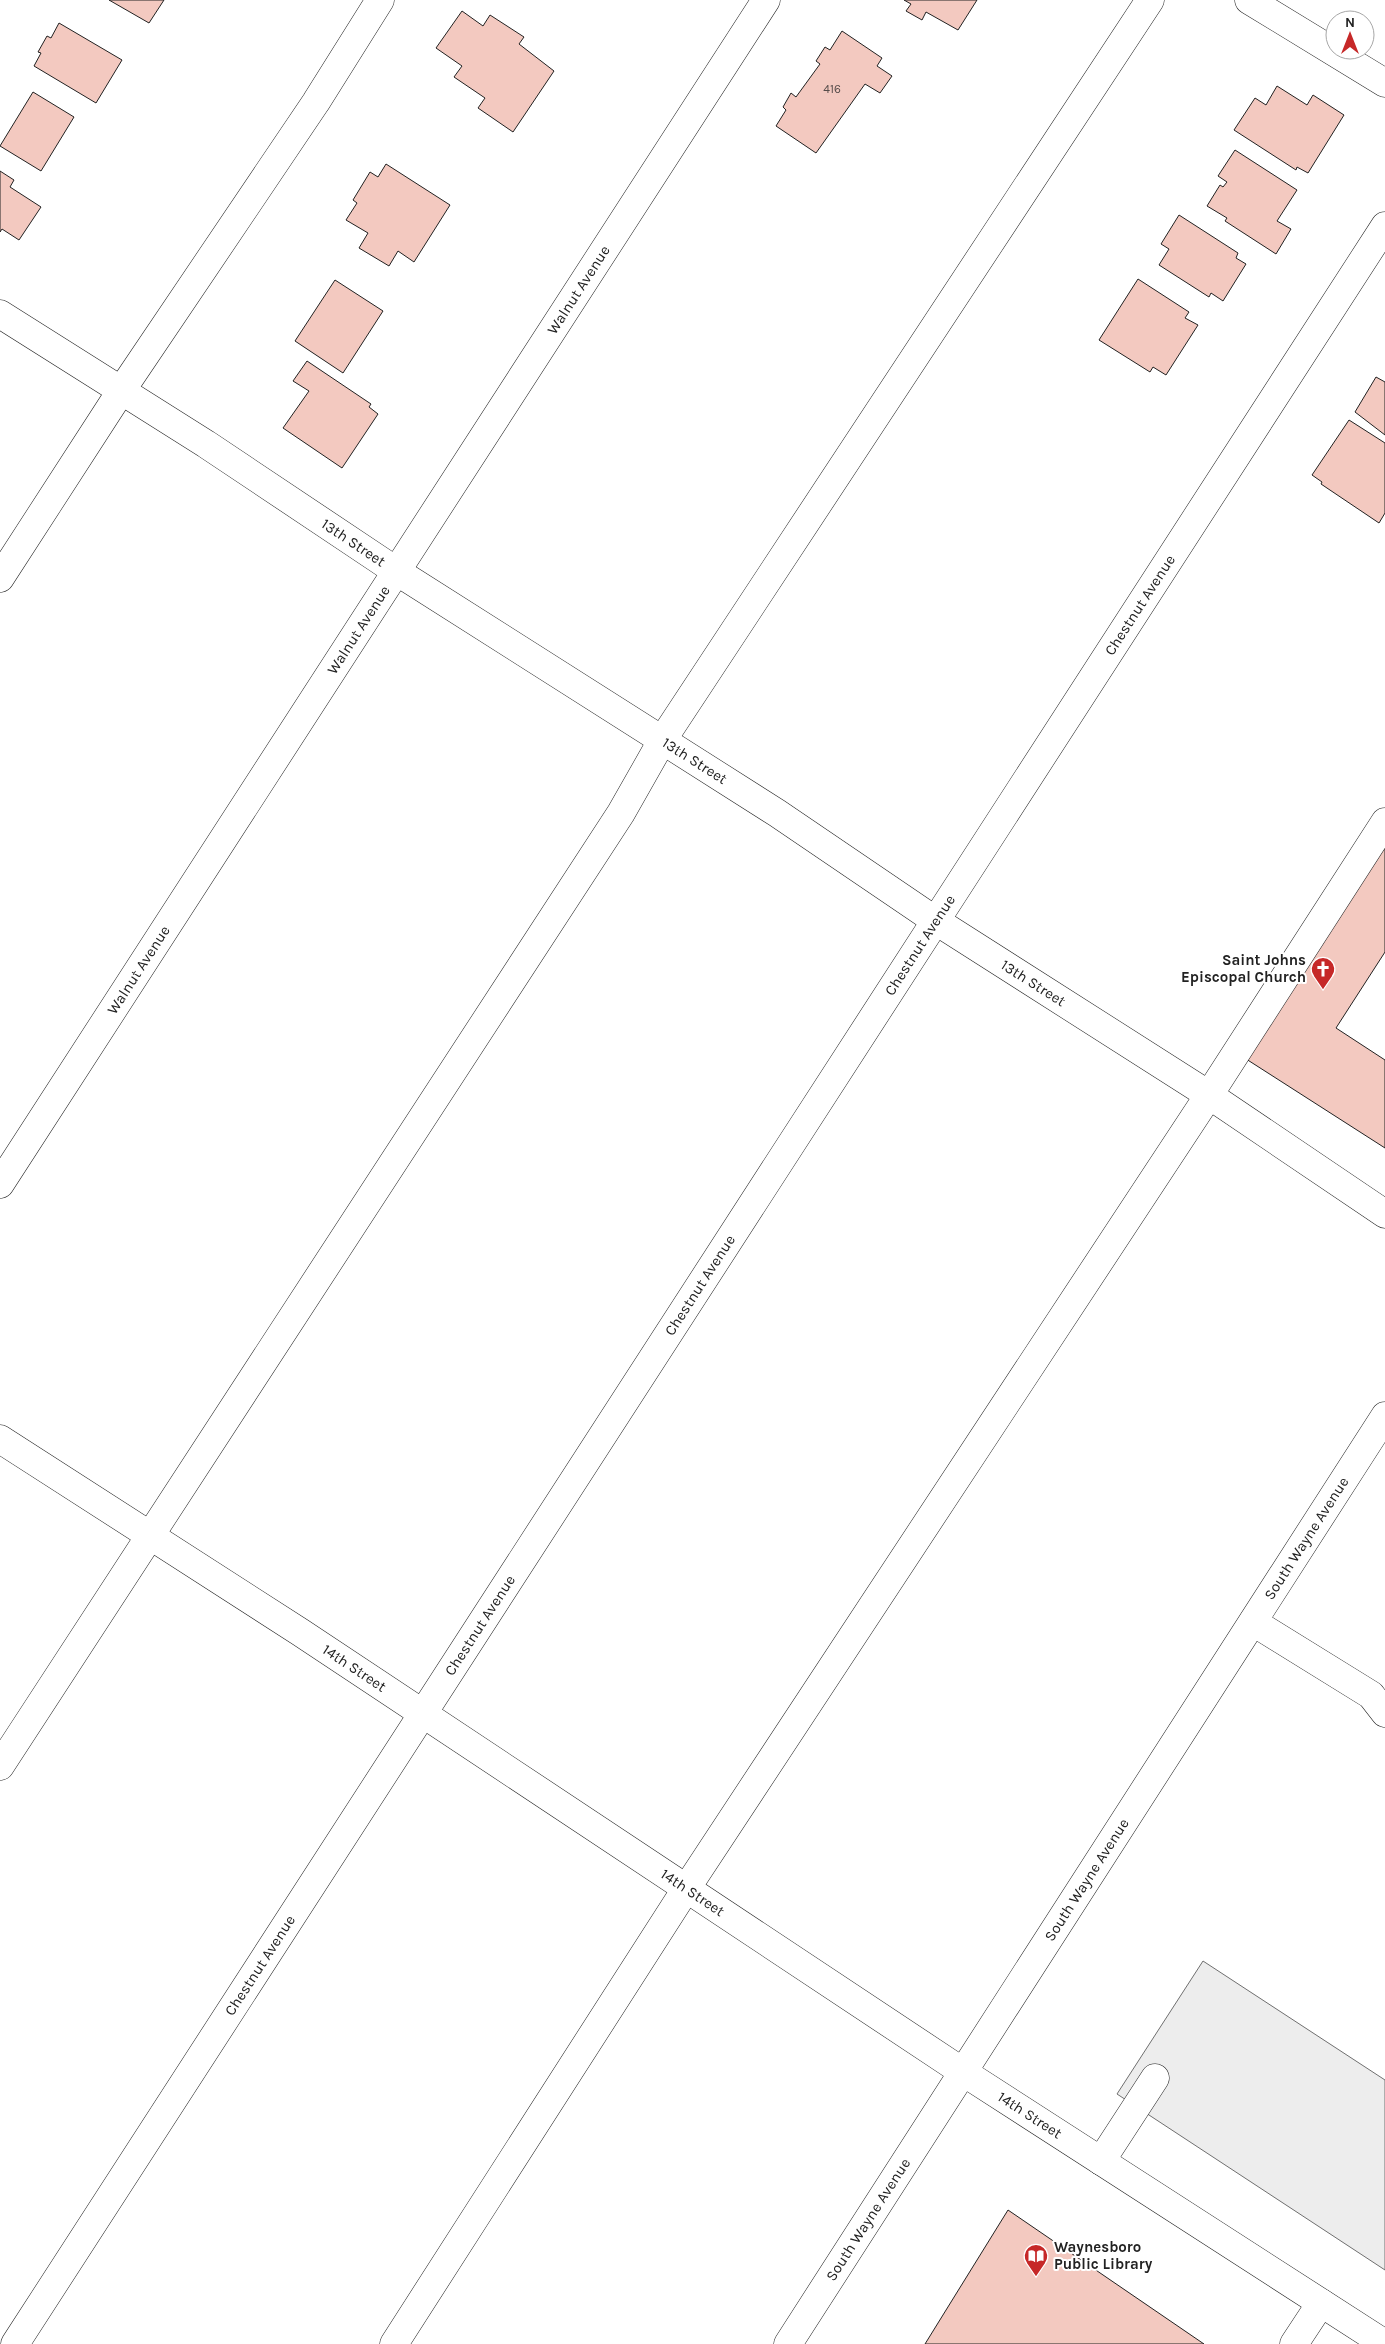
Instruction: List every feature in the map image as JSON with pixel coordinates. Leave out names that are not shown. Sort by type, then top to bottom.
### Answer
[{"type":"street","points":[[0,578],[121,391],[316,102],[380,0]]},
{"type":"street","name":"Walnut Avenue","points":[[0,1184],[766,0]]},
{"type":"street","points":[[0,1766],[621,813],[663,739],[1150,0]]},
{"type":"street","points":[[1249,0],[1385,83]]},
{"type":"street","name":"Chestnut Avenue","points":[[15,2344],[1385,226]]},
{"type":"street","name":"13th Street","points":[[0,314],[206,444],[396,572],[663,739],[777,813],[936,920],[1209,1095],[1385,1214]]},
{"type":"street","points":[[394,2344],[686,1889],[1209,1095],[1385,822]]},
{"type":"street","name":"South Wayne Avenue","points":[[788,2344],[1385,1416]]},
{"type":"street","name":"14th Street","points":[[0,1439],[300,1632],[422,1715],[963,2072],[1385,2344]]},
{"type":"street","points":[[1253,1622],[1371,1695],[1385,1713]]},
{"type":"street","points":[[1101,2161],[1155,2078]]},
{"type":"street","points":[[1294,2344],[1321,2303]]},
{"type":"shaded area","points":[[1203,1961],[1385,2080],[1385,2270],[1117,2094]]},
{"type":"building","points":[[109,0],[164,0],[149,23]]},
{"type":"building","points":[[904,0],[977,0],[958,30],[926,12],[922,20],[906,11],[911,4]]},
{"type":"building","points":[[462,11],[483,26],[490,15],[524,37],[519,44],[554,71],[513,132],[478,108],[485,98],[454,77],[462,66],[436,48]]},
{"type":"building","points":[[59,23],[122,60],[96,103],[34,66],[41,53],[38,52],[47,36],[51,38]]},
{"type":"building","points":[[842,31],[882,58],[877,66],[892,76],[880,93],[865,84],[816,153],[776,126],[786,110],[783,107],[791,93],[796,97],[820,64],[816,61],[825,47],[830,50]]},
{"type":"building","points":[[1277,86],[1307,105],[1313,95],[1344,115],[1308,173],[1297,167],[1296,170],[1234,130],[1255,98],[1266,105]]},
{"type":"building","points":[[33,92],[74,117],[41,171],[0,146]]},
{"type":"building","points":[[1235,150],[1297,190],[1277,221],[1291,229],[1276,254],[1225,221],[1227,218],[1207,206],[1220,185],[1223,187],[1227,182],[1218,176]]},
{"type":"building","points":[[386,164],[450,205],[414,262],[398,251],[389,266],[359,248],[368,233],[346,220],[357,203],[353,200],[370,172],[378,177]]},
{"type":"building","points":[[0,171],[14,180],[10,187],[41,207],[19,240],[2,229],[0,232]]},
{"type":"building","points":[[1179,215],[1238,253],[1236,258],[1246,264],[1223,301],[1211,293],[1209,297],[1159,265],[1169,249],[1161,244]]},
{"type":"building","points":[[1138,279],[1189,312],[1185,318],[1198,325],[1166,375],[1153,367],[1150,372],[1099,340]]},
{"type":"building","points":[[335,280],[383,311],[343,373],[295,341]]},
{"type":"building","points":[[307,361],[371,404],[369,407],[378,414],[342,468],[283,428],[309,391],[293,381]]},
{"type":"building","points":[[1376,377],[1385,382],[1385,435],[1355,412]]},
{"type":"building","points":[[1349,420],[1385,443],[1385,513],[1379,523],[1321,484],[1322,482],[1312,475]]},
{"type":"building","name":"Saint Johns Episcopal Church","points":[[1385,837],[1385,952],[1336,1028],[1385,1060],[1385,1148],[1243,1057]]},
{"type":"building","name":"Waynesboro Public Library","points":[[1008,2210],[1204,2344],[925,2344]]},
{"type":"place","name":"Saint Johns Episcopal Church","points":[[1323,990]]},
{"type":"place","name":"Waynesboro Public Library","points":[[1036,2277]]}]
